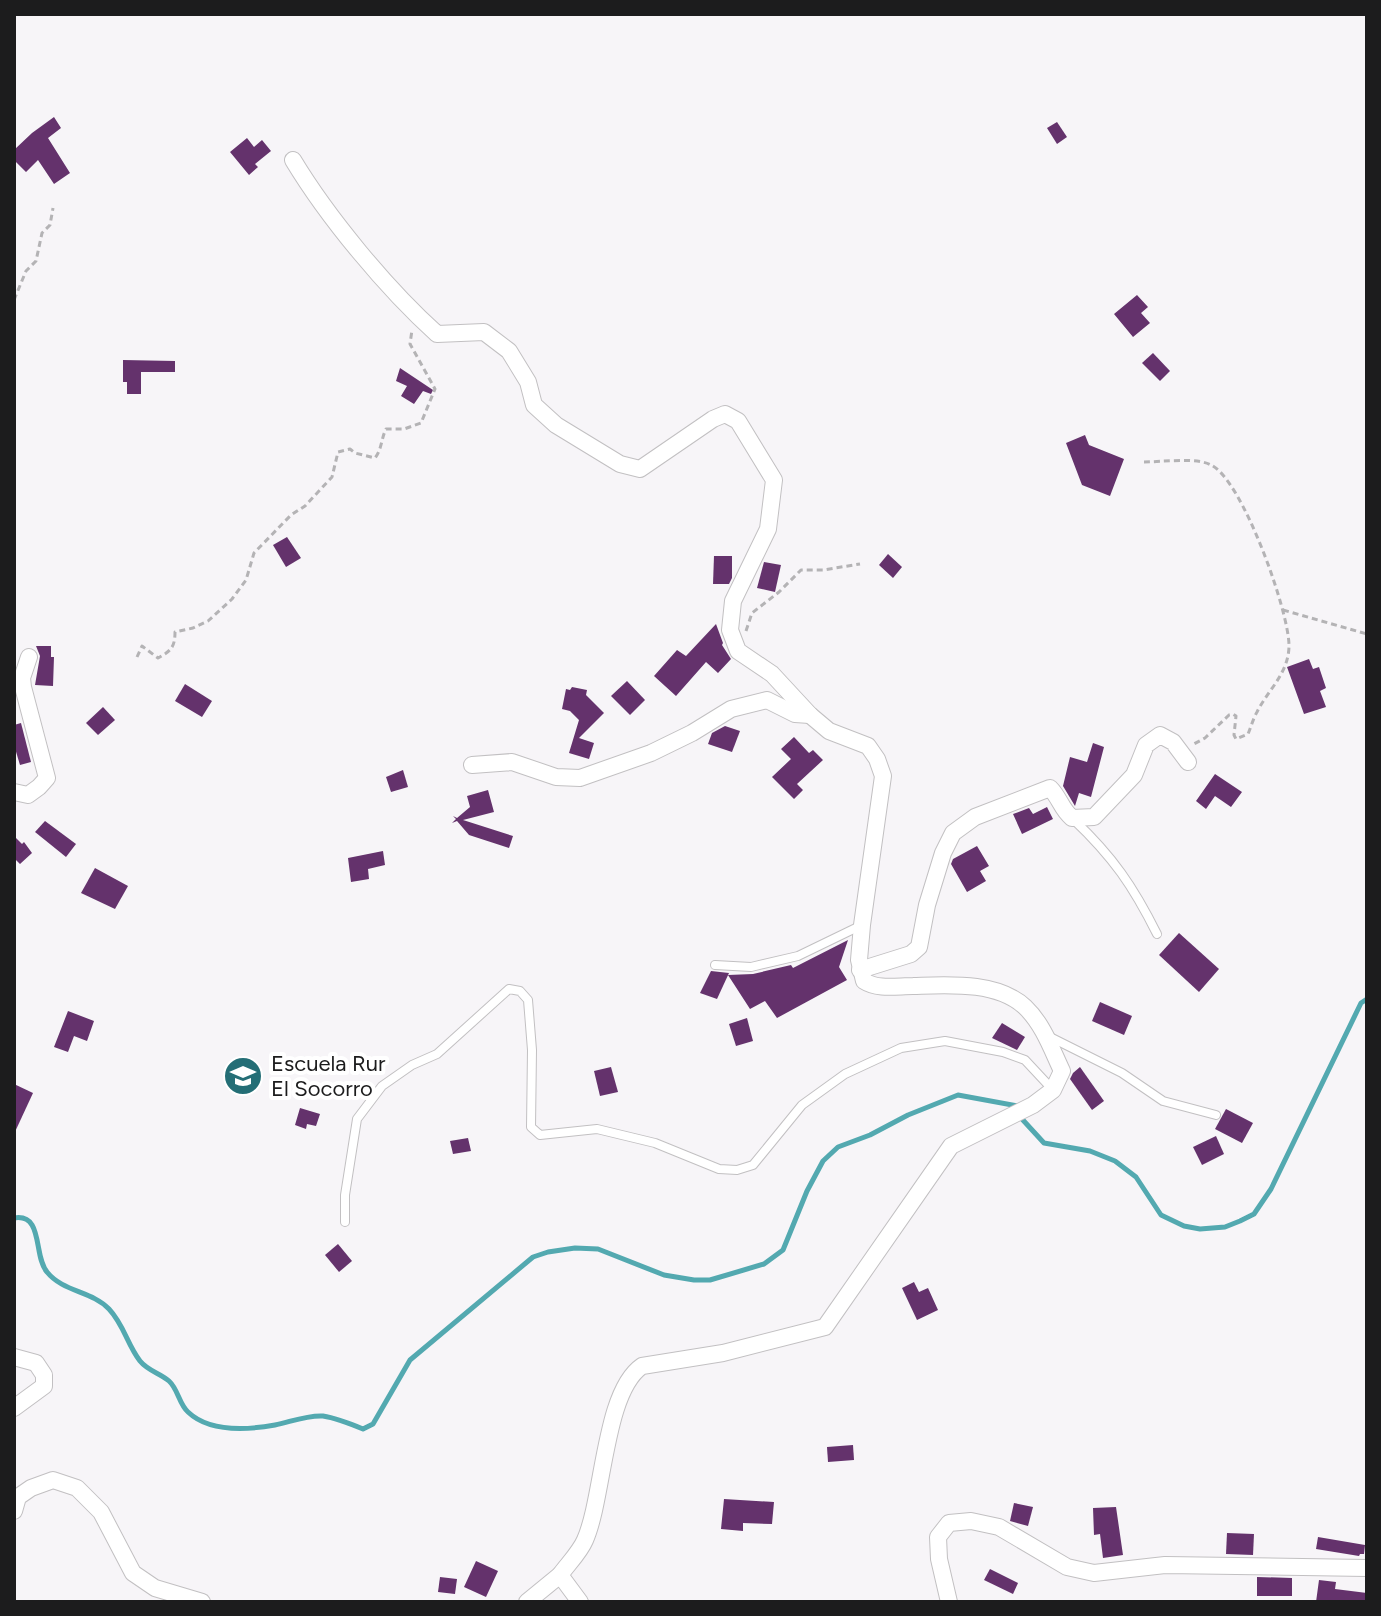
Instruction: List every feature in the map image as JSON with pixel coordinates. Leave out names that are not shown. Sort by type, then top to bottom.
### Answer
[{"type":"street","points":[[293,160],[310,188],[415,314],[437,334],[484,332],[509,351],[528,382],[534,405],[556,425],[620,464],[640,469],[713,419],[725,414],[738,421],[774,480],[768,529],[733,601],[730,630],[738,651],[772,674],[829,731],[868,746],[883,776],[862,925],[860,970],[864,981],[870,985],[957,984],[1008,995],[1026,1008],[1044,1034],[1062,1071],[1053,1090],[1033,1105],[951,1146],[825,1327],[723,1353],[642,1366],[633,1372],[618,1405],[585,1540],[560,1575],[527,1602]]},
{"type":"street","points":[[14,792],[28,795],[47,778],[23,687],[22,678],[29,657]]},
{"type":"street","points":[[472,765],[512,762],[556,777],[580,778],[651,753],[731,709],[767,700],[795,714],[810,715]]},
{"type":"street","points":[[860,970],[911,954],[919,947],[927,905],[943,853],[953,833],[975,817],[1050,788],[1057,794],[1063,810],[1072,818],[1094,817],[1134,775],[1146,745],[1160,735],[1173,742],[1188,762]]},
{"type":"street","points":[[14,1357],[36,1363],[44,1375],[44,1386],[14,1408]]},
{"type":"street","points":[[14,1511],[18,1497],[42,1484],[53,1480],[77,1488],[101,1512],[133,1573],[155,1588],[202,1602]]},
{"type":"street","points":[[949,1602],[939,1559],[938,1537],[949,1523],[971,1521],[999,1527],[1067,1567],[1094,1573],[1165,1565],[1367,1568]]},
{"type":"street","points":[[560,1575],[580,1602]]},
{"type":"lane","points":[[1072,818],[1105,849],[1135,890],[1157,934]]},
{"type":"lane","points":[[715,965],[751,967],[798,956],[862,925]]},
{"type":"lane","points":[[345,1222],[345,1195],[357,1119],[382,1086],[412,1065],[437,1054],[509,989],[520,991],[528,1000],[532,1050],[531,1127],[540,1135],[597,1129],[655,1143],[719,1169],[737,1170],[753,1165],[802,1105],[845,1074],[901,1048],[945,1041],[1003,1052],[1025,1060],[1053,1090]]},
{"type":"lane","points":[[1044,1034],[1122,1073],[1163,1101],[1216,1115]]},
{"type":"path","points":[[14,300],[26,271],[36,261],[42,233],[50,225],[53,208]]},
{"type":"path","points":[[137,657],[142,646],[158,658],[168,653],[175,644],[175,632],[208,621],[232,599],[246,580],[254,553],[332,477],[338,452],[350,449],[375,458],[386,429],[404,429],[421,423],[435,389],[410,344],[415,314]]},
{"type":"path","points":[[1144,462],[1211,464],[1226,477],[1256,530],[1283,610],[1289,648],[1279,681],[1258,710],[1248,734],[1236,739],[1236,716],[1233,714],[1196,744],[1180,747],[1173,742]]},
{"type":"path","points":[[738,651],[752,613],[801,570],[860,564]]},
{"type":"path","points":[[1283,610],[1367,634]]},
{"type":"building","points":[[54,117],[61,128],[48,138],[70,173],[54,184],[38,160],[26,172],[14,160],[14,150]]},
{"type":"building","points":[[1057,122],[1067,137],[1057,144],[1047,128]]},
{"type":"building","points":[[247,138],[254,147],[262,140],[271,151],[255,164],[258,167],[249,175],[230,152]]},
{"type":"building","points":[[1137,295],[1148,307],[1141,313],[1150,323],[1133,337],[1114,314]]},
{"type":"building","points":[[1153,353],[1170,371],[1160,381],[1142,363]]},
{"type":"building","points":[[123,360],[175,361],[175,372],[141,372],[141,394],[127,394],[127,382],[123,382]]},
{"type":"building","points":[[400,368],[433,390],[431,394],[423,391],[414,404],[401,396],[407,386],[396,381]]},
{"type":"building","points":[[1085,435],[1089,445],[1124,459],[1110,496],[1082,485],[1066,443]]},
{"type":"building","points":[[287,537],[301,558],[286,567],[273,545]]},
{"type":"building","points":[[888,554],[902,567],[893,578],[879,565]]},
{"type":"building","points":[[714,556],[732,556],[729,584],[713,584]]},
{"type":"building","points":[[764,562],[781,565],[775,592],[757,588]]},
{"type":"building","points":[[716,624],[722,645],[731,659],[718,673],[706,662],[676,696],[654,676],[677,650],[686,656]]},
{"type":"building","points":[[36,646],[51,646],[51,657],[54,657],[53,686],[35,685],[40,656]]},
{"type":"building","points":[[1309,659],[1313,669],[1319,667],[1326,688],[1320,691],[1326,707],[1304,714],[1287,667]]},
{"type":"building","points":[[627,681],[645,700],[630,715],[611,696]]},
{"type":"building","points":[[185,684],[212,701],[202,717],[175,701]]},
{"type":"building","points":[[566,689],[587,690],[586,695],[604,713],[579,738],[594,743],[589,759],[569,753],[579,720],[570,711],[562,709]]},
{"type":"building","points":[[103,707],[115,720],[98,735],[86,723]]},
{"type":"building","points":[[21,723],[31,762],[20,765],[14,745],[14,725]]},
{"type":"building","points":[[725,726],[740,731],[732,752],[708,744],[712,733]]},
{"type":"building","points":[[794,737],[809,753],[813,750],[823,760],[797,784],[803,790],[794,799],[772,777],[791,759],[781,749]]},
{"type":"building","points":[[1093,743],[1104,747],[1091,797],[1079,793],[1075,806],[1063,786],[1070,757],[1087,762]]},
{"type":"building","points":[[403,770],[408,787],[391,792],[386,777]]},
{"type":"building","points":[[1215,774],[1242,792],[1231,807],[1215,796],[1206,809],[1196,801]]},
{"type":"building","points":[[488,790],[494,812],[463,820],[513,836],[509,848],[469,835],[457,821],[452,823],[456,819],[453,816],[457,818],[470,807],[467,796]]},
{"type":"building","points":[[1047,807],[1053,819],[1022,834],[1013,814],[1029,808],[1033,814]]},
{"type":"building","points":[[45,821],[76,844],[66,857],[35,832]]},
{"type":"building","points":[[14,836],[22,844],[24,842],[32,853],[20,864],[14,858]]},
{"type":"building","points":[[977,846],[989,866],[980,871],[986,881],[967,892],[951,864],[953,859]]},
{"type":"building","points":[[383,851],[385,865],[368,869],[369,879],[351,882],[348,858]]},
{"type":"building","points":[[95,868],[128,886],[115,909],[81,893]]},
{"type":"building","points":[[1179,933],[1219,969],[1199,992],[1159,955]]},
{"type":"building","points":[[848,940],[839,967],[847,980],[777,1018],[765,1001],[750,1009],[728,975],[753,974],[791,965],[793,968]]},
{"type":"building","points":[[711,971],[729,973],[717,999],[700,993]]},
{"type":"building","points":[[1100,1002],[1132,1016],[1124,1035],[1092,1021]]},
{"type":"building","points":[[68,1011],[94,1021],[87,1041],[74,1036],[68,1052],[54,1047]]},
{"type":"building","points":[[747,1018],[753,1041],[736,1046],[729,1024]]},
{"type":"building","points":[[1002,1023],[1025,1037],[1017,1050],[992,1038]]},
{"type":"building","points":[[611,1067],[618,1092],[600,1096],[594,1071]]},
{"type":"building","points":[[1080,1067],[1104,1101],[1092,1110],[1070,1079]]},
{"type":"building","points":[[14,1084],[33,1093],[14,1134]]},
{"type":"building","points":[[300,1108],[320,1114],[316,1126],[307,1124],[306,1129],[295,1125]]},
{"type":"building","points":[[1226,1109],[1253,1123],[1242,1143],[1215,1129]]},
{"type":"building","points":[[1216,1136],[1224,1154],[1202,1165],[1193,1147]]},
{"type":"building","points":[[468,1138],[471,1151],[453,1154],[450,1141]]},
{"type":"building","points":[[338,1244],[352,1261],[339,1272],[325,1255]]},
{"type":"building","points":[[914,1282],[919,1292],[928,1288],[938,1310],[917,1320],[902,1288]]},
{"type":"building","points":[[853,1445],[854,1460],[828,1462],[827,1447]]},
{"type":"building","points":[[724,1499],[774,1502],[772,1524],[743,1523],[743,1531],[721,1529]]},
{"type":"building","points":[[1014,1503],[1033,1507],[1028,1526],[1010,1521]]},
{"type":"building","points":[[1116,1507],[1123,1555],[1103,1558],[1100,1534],[1094,1535],[1093,1508]]},
{"type":"building","points":[[1227,1533],[1254,1534],[1253,1555],[1226,1554]]},
{"type":"building","points":[[1318,1537],[1365,1545],[1364,1554],[1359,1556],[1316,1549]]},
{"type":"building","points":[[476,1561],[498,1571],[486,1597],[464,1587]]},
{"type":"building","points":[[990,1569],[1018,1583],[1013,1594],[984,1580]]},
{"type":"building","points":[[440,1577],[457,1579],[455,1594],[438,1592]]},
{"type":"building","points":[[1257,1577],[1292,1578],[1292,1596],[1257,1596]]},
{"type":"building","points":[[1319,1580],[1336,1582],[1335,1589],[1367,1593],[1367,1602],[1316,1602]]},
{"type":"waterway","points":[[1022,1119],[1044,1143],[1090,1151],[1115,1161],[1136,1177],[1161,1215],[1184,1226],[1200,1229],[1225,1227],[1254,1214],[1271,1189],[1361,1003],[1367,999]]},
{"type":"waterway","points":[[14,1218],[30,1222],[47,1272],[61,1284],[94,1298],[109,1309],[140,1361],[169,1381],[185,1409],[197,1419],[218,1427],[241,1429],[323,1416],[363,1429],[373,1424],[410,1360],[533,1257],[575,1248],[598,1249],[664,1275],[694,1280],[710,1280],[764,1264],[783,1250],[823,1161],[838,1147],[958,1095],[1018,1106]]},
{"type":"place","name":"Escuela Rur El Socorro","points":[[243,1076]]}]
